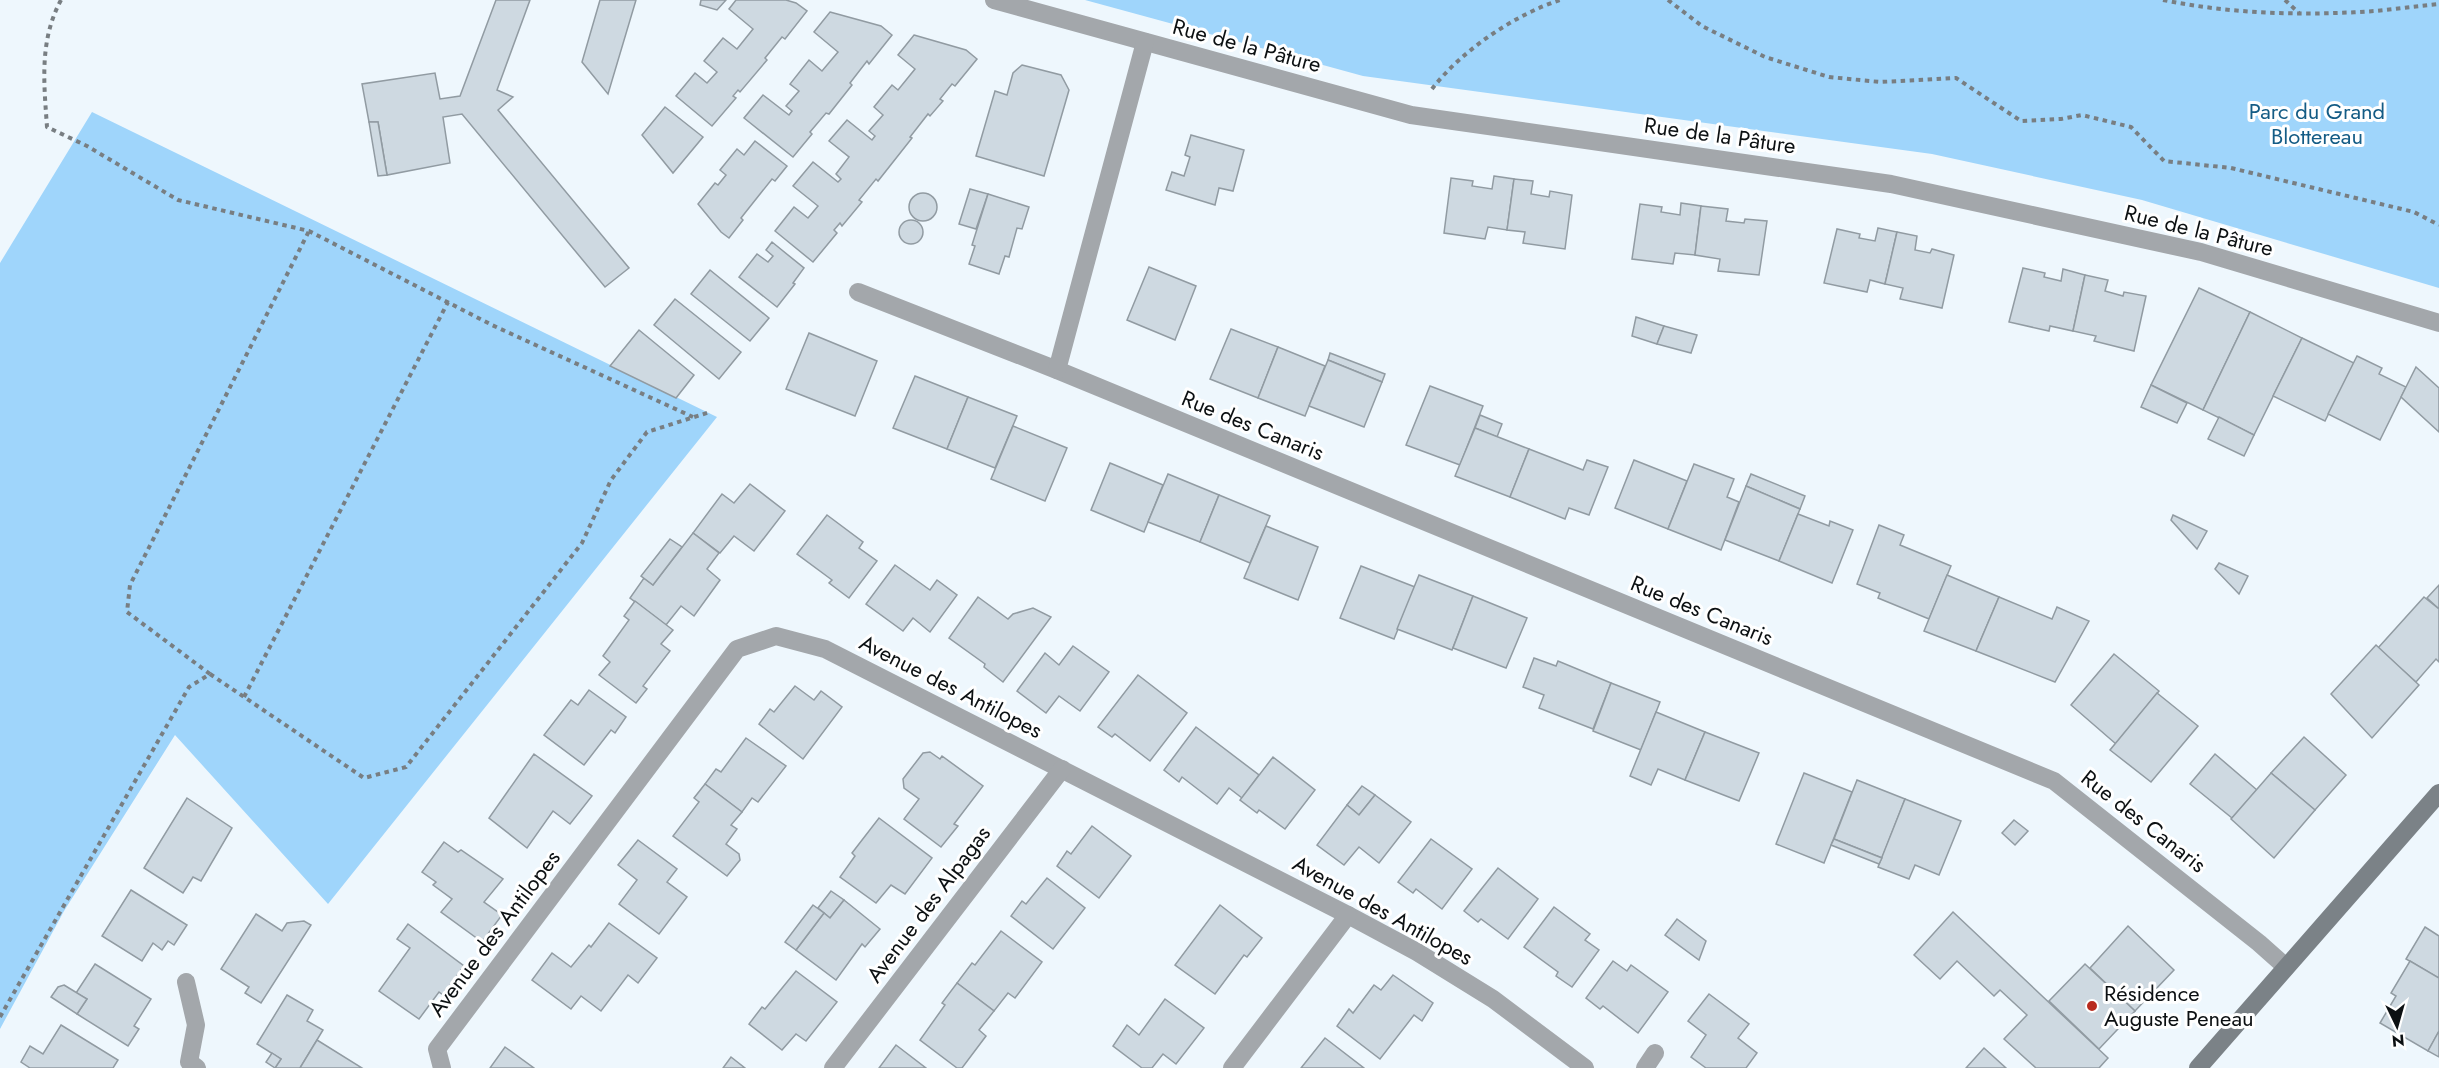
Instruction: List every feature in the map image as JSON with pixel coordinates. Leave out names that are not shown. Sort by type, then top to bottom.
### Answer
[{"type":"street","name":"Rue de la Pâture","points":[[994,0],[1411,115],[1891,184],[2201,252],[2439,323]]},
{"type":"street","points":[[1057,370],[1145,42]]},
{"type":"street","name":"Rue des Canaris","points":[[858,292],[1057,370],[2054,781],[2259,943],[2286,967]]},
{"type":"street","name":"Avenue des Antilopes","points":[[442,1068],[437,1049],[737,649],[776,636],[825,649],[1348,915],[1417,952],[1493,999],[1585,1068]]},
{"type":"street","name":"Avenue des Alpagas","points":[[833,1068],[1062,769]]},
{"type":"street","points":[[2198,1068],[2439,793]]},
{"type":"street","points":[[1232,1068],[1348,915]]},
{"type":"street","points":[[186,982],[196,1025],[191,1066]]},
{"type":"street","points":[[1645,1068],[1655,1053]]},
{"type":"path","points":[[61,0],[53,16],[43,63],[47,127],[87,146],[178,200],[309,231],[492,325],[693,418]]},
{"type":"path","points":[[1411,115],[1443,74],[1488,35],[1560,0]]},
{"type":"path","points":[[1668,0],[1702,26],[1765,57],[1829,77],[1880,82],[1956,78],[2021,121],[2061,119],[2082,115],[2131,127],[2164,161],[2231,168],[2414,212],[2439,225]]},
{"type":"path","points":[[2163,0],[2202,8],[2300,13],[2375,10],[2439,4]]},
{"type":"path","points":[[2285,0],[2300,13]]},
{"type":"path","points":[[309,231],[130,585],[127,612],[210,674],[364,778],[405,767],[582,543],[611,480],[646,432],[710,412]]},
{"type":"path","points":[[244,697],[448,302]]},
{"type":"path","points":[[0,1017],[189,687],[210,674]]},
{"type":"green space","name":"Parc du Grand Blottereau","points":[[1085,0],[2439,0],[2439,288],[2142,200],[1932,154],[1363,76]]},
{"type":"green space","points":[[92,112],[717,417],[328,904],[175,735],[64,911],[0,1029],[0,263]]},
{"type":"building","points":[[496,0],[530,0],[497,90],[513,97],[498,110],[629,268],[605,287],[462,114],[443,117],[450,163],[387,175],[378,122],[369,122],[362,84],[435,73],[440,99],[460,96]]},
{"type":"building","points":[[600,0],[636,0],[608,94],[582,62]]},
{"type":"building","points":[[701,0],[726,0],[717,10],[700,5]]},
{"type":"building","points":[[736,0],[786,0],[796,3],[807,11],[785,39],[782,37],[765,58],[767,60],[740,92],[738,90],[733,96],[736,98],[712,126],[676,96],[695,73],[707,83],[717,72],[704,61],[723,38],[737,49],[753,29],[729,9]]},
{"type":"building","points":[[830,12],[881,26],[892,35],[869,64],[867,61],[850,83],[852,85],[829,114],[826,113],[810,132],[812,134],[793,157],[744,118],[763,95],[789,115],[792,111],[786,106],[799,91],[790,84],[809,60],[822,71],[838,52],[814,32]]},
{"type":"building","points":[[914,35],[966,50],[977,59],[955,86],[952,84],[940,99],[943,101],[930,116],[928,114],[878,181],[876,179],[859,200],[862,202],[842,226],[840,223],[834,230],[837,233],[813,262],[775,231],[794,207],[808,218],[818,206],[793,186],[813,162],[838,182],[841,179],[836,174],[849,157],[829,141],[847,120],[872,140],[875,136],[869,131],[883,115],[874,107],[892,85],[898,90],[915,69],[898,55]]},
{"type":"building","points":[[1022,65],[1061,75],[1069,90],[1044,176],[976,156],[995,91],[1007,95],[1013,73]]},
{"type":"building","points":[[665,107],[703,137],[673,173],[642,135]]},
{"type":"building","points":[[369,122],[378,122],[387,175],[378,176]]},
{"type":"building","points":[[1191,135],[1244,150],[1233,191],[1219,188],[1215,205],[1166,190],[1172,172],[1184,176],[1190,157],[1185,155]]},
{"type":"building","points":[[755,141],[787,166],[775,181],[772,179],[741,218],[743,220],[729,238],[721,232],[698,204],[715,183],[718,185],[726,175],[720,170],[737,149],[744,155]]},
{"type":"building","points":[[1494,176],[1514,179],[1507,230],[1488,227],[1485,239],[1444,233],[1451,178],[1473,181],[1472,186],[1492,189]]},
{"type":"building","points":[[1514,179],[1533,181],[1531,194],[1549,197],[1550,191],[1572,195],[1565,249],[1523,243],[1525,232],[1507,230]]},
{"type":"building","points":[[970,189],[988,194],[976,229],[959,224]]},
{"type":"building","points":[[923,193],[933,197],[937,207],[933,217],[923,221],[913,217],[909,207],[913,197]]},
{"type":"building","points":[[988,194],[1029,207],[1022,229],[1017,228],[1009,257],[1005,256],[999,274],[969,264],[975,246],[972,245]]},
{"type":"building","points":[[1681,203],[1701,206],[1695,255],[1675,253],[1673,264],[1632,259],[1640,204],[1662,207],[1661,212],[1680,215]]},
{"type":"building","points":[[1701,206],[1728,209],[1726,221],[1744,223],[1745,219],[1767,221],[1759,275],[1718,271],[1720,259],[1695,255]]},
{"type":"building","points":[[911,220],[920,223],[923,232],[920,241],[911,244],[902,241],[899,232],[902,223]]},
{"type":"building","points":[[1878,228],[1897,232],[1885,284],[1870,280],[1867,292],[1824,283],[1837,229],[1860,234],[1859,238],[1875,241]]},
{"type":"building","points":[[1897,232],[1917,236],[1915,250],[1930,253],[1932,249],[1954,255],[1942,308],[1900,299],[1903,288],[1885,284]]},
{"type":"building","points":[[772,242],[804,268],[777,307],[739,277],[757,254],[768,262],[773,256],[766,250]]},
{"type":"building","points":[[1149,267],[1196,286],[1175,340],[1127,320]]},
{"type":"building","points":[[2023,268],[2045,273],[2044,277],[2061,281],[2063,269],[2085,275],[2073,331],[2050,326],[2049,331],[2009,322]]},
{"type":"building","points":[[710,270],[769,318],[750,341],[691,294]]},
{"type":"building","points":[[2085,275],[2108,280],[2105,291],[2123,296],[2124,292],[2146,296],[2134,351],[2094,341],[2096,336],[2073,331]]},
{"type":"building","points":[[2199,288],[2250,312],[2203,410],[2151,385]]},
{"type":"building","points":[[675,299],[741,352],[719,379],[654,325]]},
{"type":"building","points":[[2250,312],[2302,338],[2254,435],[2203,410]]},
{"type":"building","points":[[1636,317],[1664,326],[1657,344],[1632,336]]},
{"type":"building","points":[[1664,326],[1697,335],[1691,353],[1657,344]]},
{"type":"building","points":[[1231,329],[1278,347],[1258,398],[1210,379]]},
{"type":"building","points":[[639,330],[694,375],[676,398],[610,366]]},
{"type":"building","points":[[809,333],[877,361],[855,416],[786,389]]},
{"type":"building","points":[[2302,338],[2354,363],[2325,421],[2273,396]]},
{"type":"building","points":[[1278,347],[1325,366],[1305,416],[1258,398]]},
{"type":"building","points":[[1330,353],[1385,374],[1382,382],[1328,360]]},
{"type":"building","points":[[2357,356],[2382,368],[2379,374],[2406,387],[2380,440],[2328,414]]},
{"type":"building","points":[[1328,360],[1382,382],[1364,427],[1309,406]]},
{"type":"building","points":[[2416,367],[2439,388],[2439,432],[2401,397]]},
{"type":"building","points":[[915,376],[968,397],[947,449],[893,428]]},
{"type":"building","points":[[2151,385],[2187,403],[2177,423],[2141,407]]},
{"type":"building","points":[[1430,386],[1483,406],[1460,465],[1406,445]]},
{"type":"building","points":[[968,397],[1017,416],[995,468],[947,449]]},
{"type":"building","points":[[1480,415],[1502,424],[1497,437],[1475,428]]},
{"type":"building","points":[[2219,417],[2254,435],[2244,456],[2208,439]]},
{"type":"building","points":[[1013,426],[1067,448],[1045,501],[991,479]]},
{"type":"building","points":[[1475,428],[1529,449],[1510,497],[1455,476]]},
{"type":"building","points":[[1529,449],[1583,470],[1587,460],[1608,467],[1589,515],[1569,508],[1565,519],[1510,497]]},
{"type":"building","points":[[1634,460],[1687,481],[1668,529],[1615,508]]},
{"type":"building","points":[[1110,463],[1163,485],[1144,532],[1091,510]]},
{"type":"building","points":[[1694,464],[1734,479],[1727,497],[1739,502],[1721,550],[1668,529]]},
{"type":"building","points":[[1168,474],[1219,495],[1200,542],[1148,522]]},
{"type":"building","points":[[1751,474],[1805,496],[1800,509],[1746,486]]},
{"type":"building","points":[[750,484],[785,511],[754,551],[734,536],[720,553],[693,533],[722,494],[734,503]]},
{"type":"building","points":[[1746,486],[1800,509],[1779,561],[1725,540]]},
{"type":"building","points":[[1219,495],[1270,516],[1250,563],[1200,542]]},
{"type":"building","points":[[1798,514],[1829,526],[1830,521],[1853,530],[1832,583],[1779,561]]},
{"type":"building","points":[[827,515],[863,542],[859,548],[877,561],[849,598],[829,583],[832,580],[797,554]]},
{"type":"building","points":[[2173,515],[2207,531],[2197,549],[2171,520]]},
{"type":"building","points":[[1879,525],[1904,535],[1900,545],[1951,566],[1929,619],[1878,598],[1880,593],[1857,584]]},
{"type":"building","points":[[1266,526],[1318,547],[1298,600],[1244,578]]},
{"type":"building","points":[[693,533],[719,553],[707,569],[720,580],[694,616],[681,606],[666,625],[630,598],[644,578],[653,585]]},
{"type":"building","points":[[670,539],[682,547],[653,585],[641,576]]},
{"type":"building","points":[[2219,563],[2248,576],[2239,594],[2215,569]]},
{"type":"building","points":[[895,565],[930,590],[937,580],[957,595],[930,632],[913,618],[903,631],[866,604]]},
{"type":"building","points":[[1361,566],[1415,587],[1394,639],[1340,618]]},
{"type":"building","points":[[1419,575],[1473,596],[1452,650],[1397,629]]},
{"type":"building","points":[[1947,575],[1999,597],[1976,651],[1924,631]]},
{"type":"building","points":[[2439,585],[2439,609],[2427,598]]},
{"type":"building","points":[[1473,596],[1527,618],[1506,668],[1453,648]]},
{"type":"building","points":[[978,597],[1008,619],[1013,614],[1033,608],[1051,617],[1003,682],[984,667],[985,664],[949,638]]},
{"type":"building","points":[[1999,597],[2052,619],[2057,607],[2089,621],[2055,682],[1976,651]]},
{"type":"building","points":[[2424,597],[2439,609],[2439,662],[2436,659],[2416,682],[2378,648]]},
{"type":"building","points":[[635,601],[673,630],[661,644],[670,651],[643,686],[647,689],[636,703],[599,675],[610,662],[603,656],[629,620],[624,616]]},
{"type":"building","points":[[2376,645],[2419,685],[2372,738],[2331,694]]},
{"type":"building","points":[[1073,646],[1109,672],[1080,711],[1059,696],[1046,713],[1017,691],[1045,653],[1059,665]]},
{"type":"building","points":[[2114,654],[2159,691],[2116,744],[2071,705]]},
{"type":"building","points":[[1534,658],[1556,666],[1558,661],[1611,683],[1593,729],[1539,708],[1544,695],[1523,687]]},
{"type":"building","points":[[1138,675],[1187,713],[1150,761],[1115,734],[1112,737],[1098,727]]},
{"type":"building","points":[[1611,683],[1660,702],[1641,750],[1593,731]]},
{"type":"building","points":[[795,686],[814,700],[821,691],[842,707],[803,759],[759,724],[770,709],[774,712]]},
{"type":"building","points":[[589,690],[626,717],[615,733],[611,730],[584,765],[544,735],[571,700],[578,705]]},
{"type":"building","points":[[2157,693],[2198,726],[2151,782],[2110,750]]},
{"type":"building","points":[[1656,712],[1705,732],[1685,780],[1658,769],[1651,785],[1630,776]]},
{"type":"building","points":[[1196,727],[1259,775],[1242,798],[1229,788],[1217,804],[1182,777],[1179,782],[1164,770]]},
{"type":"building","points":[[1705,732],[1759,753],[1739,801],[1685,780]]},
{"type":"building","points":[[2304,737],[2346,775],[2315,810],[2271,773]]},
{"type":"building","points":[[746,738],[786,766],[758,802],[752,798],[742,812],[705,784],[716,769],[721,772]]},
{"type":"building","points":[[930,752],[940,759],[942,756],[983,786],[954,824],[958,826],[941,847],[904,819],[919,799],[904,788],[903,779],[923,753]]},
{"type":"building","points":[[534,754],[592,796],[570,824],[553,811],[527,848],[489,818]]},
{"type":"building","points":[[2215,754],[2257,790],[2232,818],[2190,784]]},
{"type":"building","points":[[1273,757],[1315,790],[1285,829],[1259,810],[1257,813],[1240,800]]},
{"type":"building","points":[[1804,773],[1852,792],[1824,863],[1776,844]]},
{"type":"building","points":[[2271,773],[2315,810],[2274,858],[2231,819]]},
{"type":"building","points":[[1857,780],[1905,799],[1882,858],[1834,839]]},
{"type":"building","points":[[705,784],[742,812],[731,825],[737,829],[726,844],[739,854],[740,860],[727,876],[673,836],[699,802],[694,798]]},
{"type":"building","points":[[1362,786],[1375,795],[1359,815],[1347,805]]},
{"type":"building","points":[[1375,795],[1411,822],[1379,863],[1359,847],[1344,865],[1317,845],[1347,805],[1359,815]]},
{"type":"building","points":[[187,798],[232,828],[201,881],[193,877],[183,893],[144,868]]},
{"type":"building","points":[[1905,799],[1961,821],[1939,875],[1915,865],[1909,879],[1878,867]]},
{"type":"building","points":[[879,818],[932,858],[905,894],[891,885],[876,903],[840,877],[855,856],[852,853]]},
{"type":"building","points":[[2014,820],[2028,831],[2015,845],[2002,833]]},
{"type":"building","points":[[1092,826],[1131,856],[1099,898],[1057,866],[1067,851],[1071,854]]},
{"type":"building","points":[[1431,839],[1472,869],[1442,909],[1416,889],[1413,893],[1398,882]]},
{"type":"building","points":[[1834,839],[1882,858],[1879,864],[1831,845]]},
{"type":"building","points":[[638,840],[677,869],[667,882],[687,897],[659,934],[619,904],[637,880],[618,865]]},
{"type":"building","points":[[444,842],[458,852],[461,850],[503,879],[484,902],[502,915],[482,942],[441,912],[452,899],[433,885],[436,882],[422,872]]},
{"type":"building","points":[[1498,868],[1538,899],[1508,939],[1481,919],[1478,922],[1464,911]]},
{"type":"building","points":[[1047,878],[1085,908],[1053,949],[1011,916],[1022,901],[1026,904]]},
{"type":"building","points":[[131,890],[187,925],[174,945],[168,941],[162,950],[153,943],[142,961],[102,936]]},
{"type":"building","points":[[831,891],[844,900],[830,918],[818,908]]},
{"type":"building","points":[[844,900],[880,929],[865,947],[862,944],[836,980],[796,950],[824,913],[830,918]]},
{"type":"building","points":[[813,905],[824,913],[796,950],[785,942]]},
{"type":"building","points":[[1220,905],[1262,938],[1247,957],[1244,955],[1215,994],[1175,965]]},
{"type":"building","points":[[1554,907],[1590,934],[1585,940],[1599,950],[1572,987],[1556,976],[1558,972],[1524,947]]},
{"type":"building","points":[[1953,912],[2108,1058],[2099,1068],[2036,1068],[2004,1039],[2027,1015],[2000,990],[1994,996],[1957,961],[1940,979],[1914,955]]},
{"type":"building","points":[[256,914],[282,931],[287,923],[304,921],[311,925],[261,1003],[245,993],[249,987],[221,969]]},
{"type":"building","points":[[1677,919],[1706,941],[1699,960],[1665,935]]},
{"type":"building","points":[[609,923],[657,958],[638,983],[628,975],[601,1011],[581,996],[571,1009],[532,980],[552,953],[571,967],[589,945],[591,947]]},
{"type":"building","points":[[408,924],[464,966],[443,995],[439,992],[419,1019],[379,991],[410,948],[397,939]]},
{"type":"building","points":[[2128,926],[2174,970],[2135,1011],[2090,968]]},
{"type":"building","points":[[2425,927],[2439,936],[2439,978],[2406,959]]},
{"type":"building","points":[[1001,931],[1042,962],[1015,998],[1008,993],[994,1011],[957,983],[972,963],[975,965]]},
{"type":"building","points":[[1613,961],[1627,971],[1631,965],[1668,992],[1638,1033],[1603,1006],[1600,1009],[1586,998]]},
{"type":"building","points":[[2410,961],[2439,978],[2439,1031],[2428,1051],[2380,1023],[2396,996],[2391,993]]},
{"type":"building","points":[[95,964],[151,999],[134,1026],[139,1029],[128,1046],[77,1014],[87,999],[76,993]]},
{"type":"building","name":"Résidence Auguste Peneau","points":[[2085,964],[2135,1011],[2099,1049],[2049,1001]]},
{"type":"building","points":[[796,971],[837,1002],[806,1041],[796,1034],[782,1050],[749,1024],[762,1007],[765,1009]]},
{"type":"building","points":[[1393,975],[1433,1003],[1422,1021],[1414,1015],[1380,1059],[1337,1026],[1349,1009],[1353,1013],[1374,985],[1381,990]]},
{"type":"building","points":[[957,983],[994,1011],[979,1030],[986,1036],[962,1068],[957,1068],[920,1040],[945,1005],[942,1003]]},
{"type":"building","points":[[64,985],[87,999],[77,1014],[51,997],[58,987]]},
{"type":"building","points":[[1709,994],[1749,1024],[1738,1038],[1757,1053],[1746,1068],[1706,1068],[1691,1057],[1706,1035],[1688,1021]]},
{"type":"building","points":[[287,995],[313,1010],[307,1021],[323,1030],[300,1068],[275,1068],[281,1059],[257,1044]]},
{"type":"building","points":[[1165,999],[1204,1028],[1176,1064],[1163,1054],[1152,1068],[1142,1068],[1113,1046],[1127,1025],[1139,1035]]},
{"type":"building","points":[[61,1025],[118,1060],[113,1068],[30,1068],[21,1062],[30,1046],[43,1054]]},
{"type":"building","points":[[2439,1031],[2439,1057],[2428,1051]]},
{"type":"building","points":[[1325,1038],[1364,1068],[1301,1068]]},
{"type":"building","points":[[317,1040],[362,1068],[300,1068]]},
{"type":"building","points":[[896,1045],[926,1068],[879,1068]]},
{"type":"building","points":[[505,1047],[534,1068],[490,1068]]},
{"type":"building","points":[[1984,1048],[2006,1068],[1966,1068]]},
{"type":"building","points":[[272,1053],[281,1059],[275,1068],[266,1062]]},
{"type":"building","points":[[731,1057],[745,1068],[723,1068]]},
{"type":"place","name":"Résidence Auguste Peneau","points":[[2092,1006]]}]
